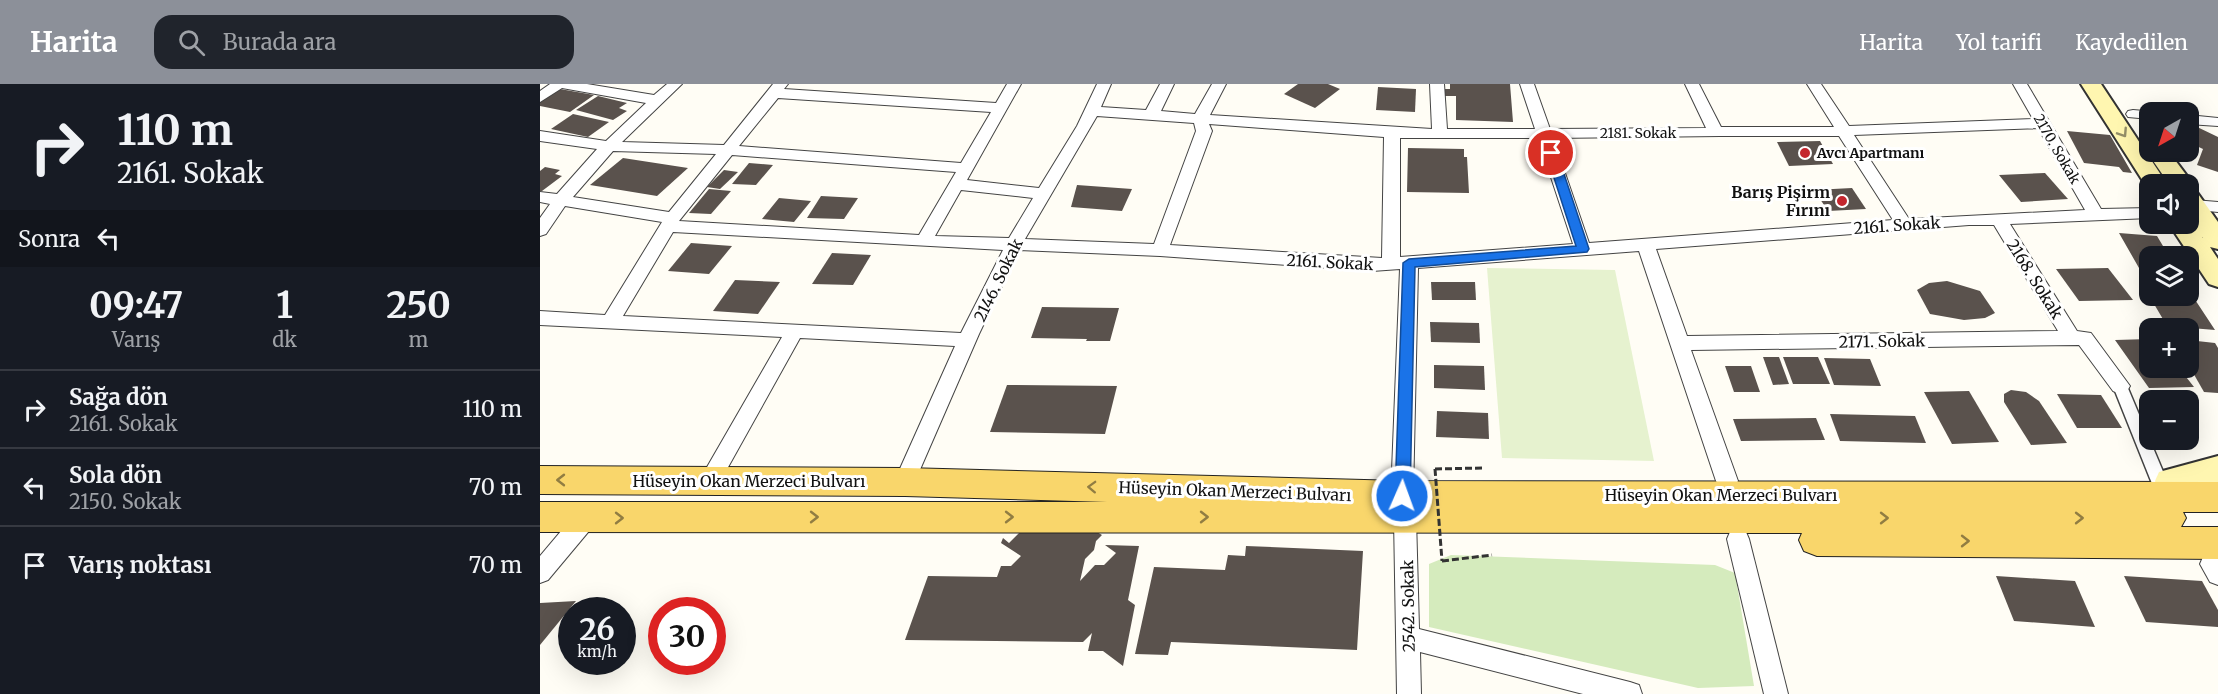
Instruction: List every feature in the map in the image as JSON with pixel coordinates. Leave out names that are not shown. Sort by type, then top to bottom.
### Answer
[{"type":"main road","points":[[2091,84],[2150,174]]},
{"type":"main road","points":[[2113,84],[2139,112]]},
{"type":"main road","points":[[2199,212],[2218,241]]},
{"type":"main road","points":[[2199,218],[2218,278]]},
{"type":"main road","points":[[2165,481],[2218,469]]},
{"type":"main road","name":"Hüseyin Okan Merzeci Bulvarı","points":[[540,480],[905,482],[1404,507],[2218,519]]},
{"type":"main road","points":[[1404,507],[1451,480],[2218,480]]},
{"type":"main road","name":"Hüseyin Okan Merzeci Bulvarı","points":[[540,518],[2218,497]]},
{"type":"main road","points":[[1404,507],[1469,538],[2178,543],[2216,558]]},
{"type":"street","points":[[540,98],[560,84],[657,100]]},
{"type":"street","points":[[540,230],[559,201],[607,146],[675,84]]},
{"type":"street","points":[[924,241],[1014,84]]},
{"type":"street","name":"2146. Sokak","points":[[905,482],[1014,245],[1094,111],[1104,84]]},
{"type":"street","points":[[1151,116],[1167,84]]},
{"type":"street","points":[[1160,250],[1204,131],[1200,119],[1220,84]]},
{"type":"street","points":[[1437,84],[1440,134]]},
{"type":"street","points":[[1527,84],[1583,249]]},
{"type":"street","points":[[1692,84],[1716,133]]},
{"type":"street","points":[[1814,84],[1904,225]]},
{"type":"street","name":"2170. Sokak","points":[[2020,84],[2095,214]]},
{"type":"street","points":[[609,323],[670,222],[778,89],[1000,108]]},
{"type":"street","name":"2181. Sokak","points":[[1094,111],[1392,133],[1440,134],[1845,131],[2041,123]]},
{"type":"street","points":[[2199,120],[2218,122]]},
{"type":"street","name":"2542. Sokak","points":[[1392,133],[1400,263],[1409,694]]},
{"type":"street","points":[[540,136],[607,146],[728,150],[965,168]]},
{"type":"street","points":[[957,184],[1044,194]]},
{"type":"street","name":"2161. Sokak","points":[[540,197],[670,222],[924,241],[1160,250],[1372,265],[1904,225],[2139,213]]},
{"type":"street","name":"2168. Sokak","points":[[1999,219],[2078,338],[2120,386]]},
{"type":"street","points":[[1646,245],[1727,481]]},
{"type":"street","points":[[540,318],[969,340]]},
{"type":"street","points":[[710,481],[795,331]]},
{"type":"street","name":"2171. Sokak","points":[[1680,343],[2078,338]]},
{"type":"street","points":[[2120,386],[2165,481]]},
{"type":"street","points":[[540,573],[586,518]]},
{"type":"street","points":[[1738,539],[1776,694]]},
{"type":"street","points":[[1408,638],[1630,694]]},
{"type":"path","points":[[1482,468],[1435,469],[1442,561],[1492,555]]},
{"type":"green space","points":[[1487,268],[1615,270],[1654,461],[1502,458]]},
{"type":"green space","points":[[1451,555],[1715,565],[1735,573],[1754,686],[1698,688],[1429,627],[1429,564]]},
{"type":"building","points":[[1298,84],[1328,84],[1340,89],[1315,108],[1284,94]]},
{"type":"building","points":[[1450,84],[1510,84],[1513,122],[1456,120],[1456,96],[1442,96],[1443,89],[1450,89]]},
{"type":"building","points":[[1378,87],[1416,89],[1415,112],[1376,110]]},
{"type":"building","points":[[560,89],[594,95],[570,112],[540,106],[540,102]]},
{"type":"building","points":[[598,96],[627,103],[619,108],[627,111],[613,120],[576,110]]},
{"type":"building","points":[[573,114],[609,122],[588,137],[551,129]]},
{"type":"building","points":[[2199,128],[2218,137],[2218,172],[2197,165],[2203,149],[2199,147]]},
{"type":"building","points":[[2067,131],[2110,135],[2132,173],[2123,172],[2119,167],[2084,163]]},
{"type":"building","name":"Avcı Apartmanı","points":[[1820,141],[1833,164],[1789,166],[1777,142]]},
{"type":"building","points":[[1408,148],[1464,149],[1464,157],[1467,157],[1469,193],[1407,192]]},
{"type":"building","points":[[623,158],[688,168],[657,196],[590,185]]},
{"type":"building","points":[[749,163],[773,165],[756,185],[732,184]]},
{"type":"building","points":[[545,167],[560,170],[555,174],[562,176],[540,191],[540,171]]},
{"type":"building","points":[[724,170],[738,172],[720,189],[707,187]]},
{"type":"building","points":[[2045,173],[2068,199],[2021,202],[1999,175]]},
{"type":"building","points":[[1077,185],[1132,189],[1122,211],[1071,207]]},
{"type":"building","points":[[1852,188],[1866,209],[1828,211],[1814,190]]},
{"type":"building","points":[[709,189],[731,191],[711,214],[689,213]]},
{"type":"building","points":[[821,196],[858,198],[844,219],[807,218]]},
{"type":"building","points":[[779,198],[811,201],[794,222],[762,219]]},
{"type":"building","points":[[2119,233],[2157,236],[2163,246],[2139,246],[2139,268]]},
{"type":"building","points":[[691,243],[732,246],[709,274],[668,271]]},
{"type":"building","points":[[832,253],[871,255],[853,285],[812,284]]},
{"type":"building","points":[[2108,268],[2133,300],[2079,301],[2056,269]]},
{"type":"building","points":[[735,280],[780,282],[758,314],[713,311]]},
{"type":"building","points":[[1947,281],[1980,291],[1995,313],[1985,318],[1964,320],[1930,314],[1917,290],[1929,283]]},
{"type":"building","points":[[1431,282],[1475,282],[1476,300],[1432,300]]},
{"type":"building","points":[[2155,306],[2199,306],[2215,330],[2199,329],[2199,318],[2162,318]]},
{"type":"building","points":[[1042,307],[1119,308],[1110,341],[1086,341],[1087,339],[1031,338]]},
{"type":"building","points":[[1430,322],[1479,323],[1480,343],[1431,342]]},
{"type":"building","points":[[2139,339],[2139,374],[2115,340]]},
{"type":"building","points":[[2199,341],[2215,343],[2218,348],[2218,393],[2204,392],[2196,378],[2199,378]]},
{"type":"building","points":[[1763,357],[1779,357],[1789,384],[1773,385]]},
{"type":"building","points":[[1783,357],[1818,357],[1830,384],[1793,384]]},
{"type":"building","points":[[1824,358],[1870,359],[1881,386],[1834,385]]},
{"type":"building","points":[[1434,365],[1484,366],[1485,390],[1434,388]]},
{"type":"building","points":[[1725,366],[1751,366],[1760,392],[1734,392]]},
{"type":"building","points":[[2142,378],[2187,378],[2194,387],[2149,388]]},
{"type":"building","points":[[1007,385],[1117,386],[1105,434],[990,432]]},
{"type":"building","points":[[2011,390],[2026,392],[2039,401],[2067,443],[2031,445],[2004,402],[2004,394]]},
{"type":"building","points":[[1969,391],[1999,442],[1952,444],[1924,392]]},
{"type":"building","points":[[2057,394],[2101,395],[2122,428],[2077,428]]},
{"type":"building","points":[[1437,411],[1488,413],[1489,439],[1436,437]]},
{"type":"building","points":[[1830,414],[1915,416],[1926,443],[1840,441]]},
{"type":"building","points":[[1816,418],[1825,440],[1741,441],[1733,419]]},
{"type":"building","points":[[1021,531],[1097,532],[1102,535],[1096,541],[1094,550],[1085,559],[1080,581],[1095,565],[1104,565],[1116,553],[1105,545],[1139,546],[1128,600],[1135,605],[1123,666],[1103,651],[1088,651],[1092,633],[1083,642],[905,640],[928,576],[997,577],[1001,566],[1011,566],[1021,556],[1001,543],[1003,538],[1009,543]]},
{"type":"building","points":[[1246,546],[1363,551],[1357,650],[1171,642],[1168,655],[1135,654],[1154,567],[1225,570],[1228,555],[1245,556]]},
{"type":"building","points":[[1996,576],[2075,581],[2095,627],[2014,621]]},
{"type":"building","points":[[2124,576],[2202,581],[2218,610],[2218,627],[2146,622]]},
{"type":"building","points":[[558,602],[558,623],[540,645],[540,603]]},
{"type":"place","name":"Avcı Apartmanı","points":[[1805,153]]},
{"type":"place","name":"Barış Pişirm Fırını","points":[[1842,201]]},
{"type":"route","points":[[1402,496],[1409,263],[1583,249],[1551,153]]}]
